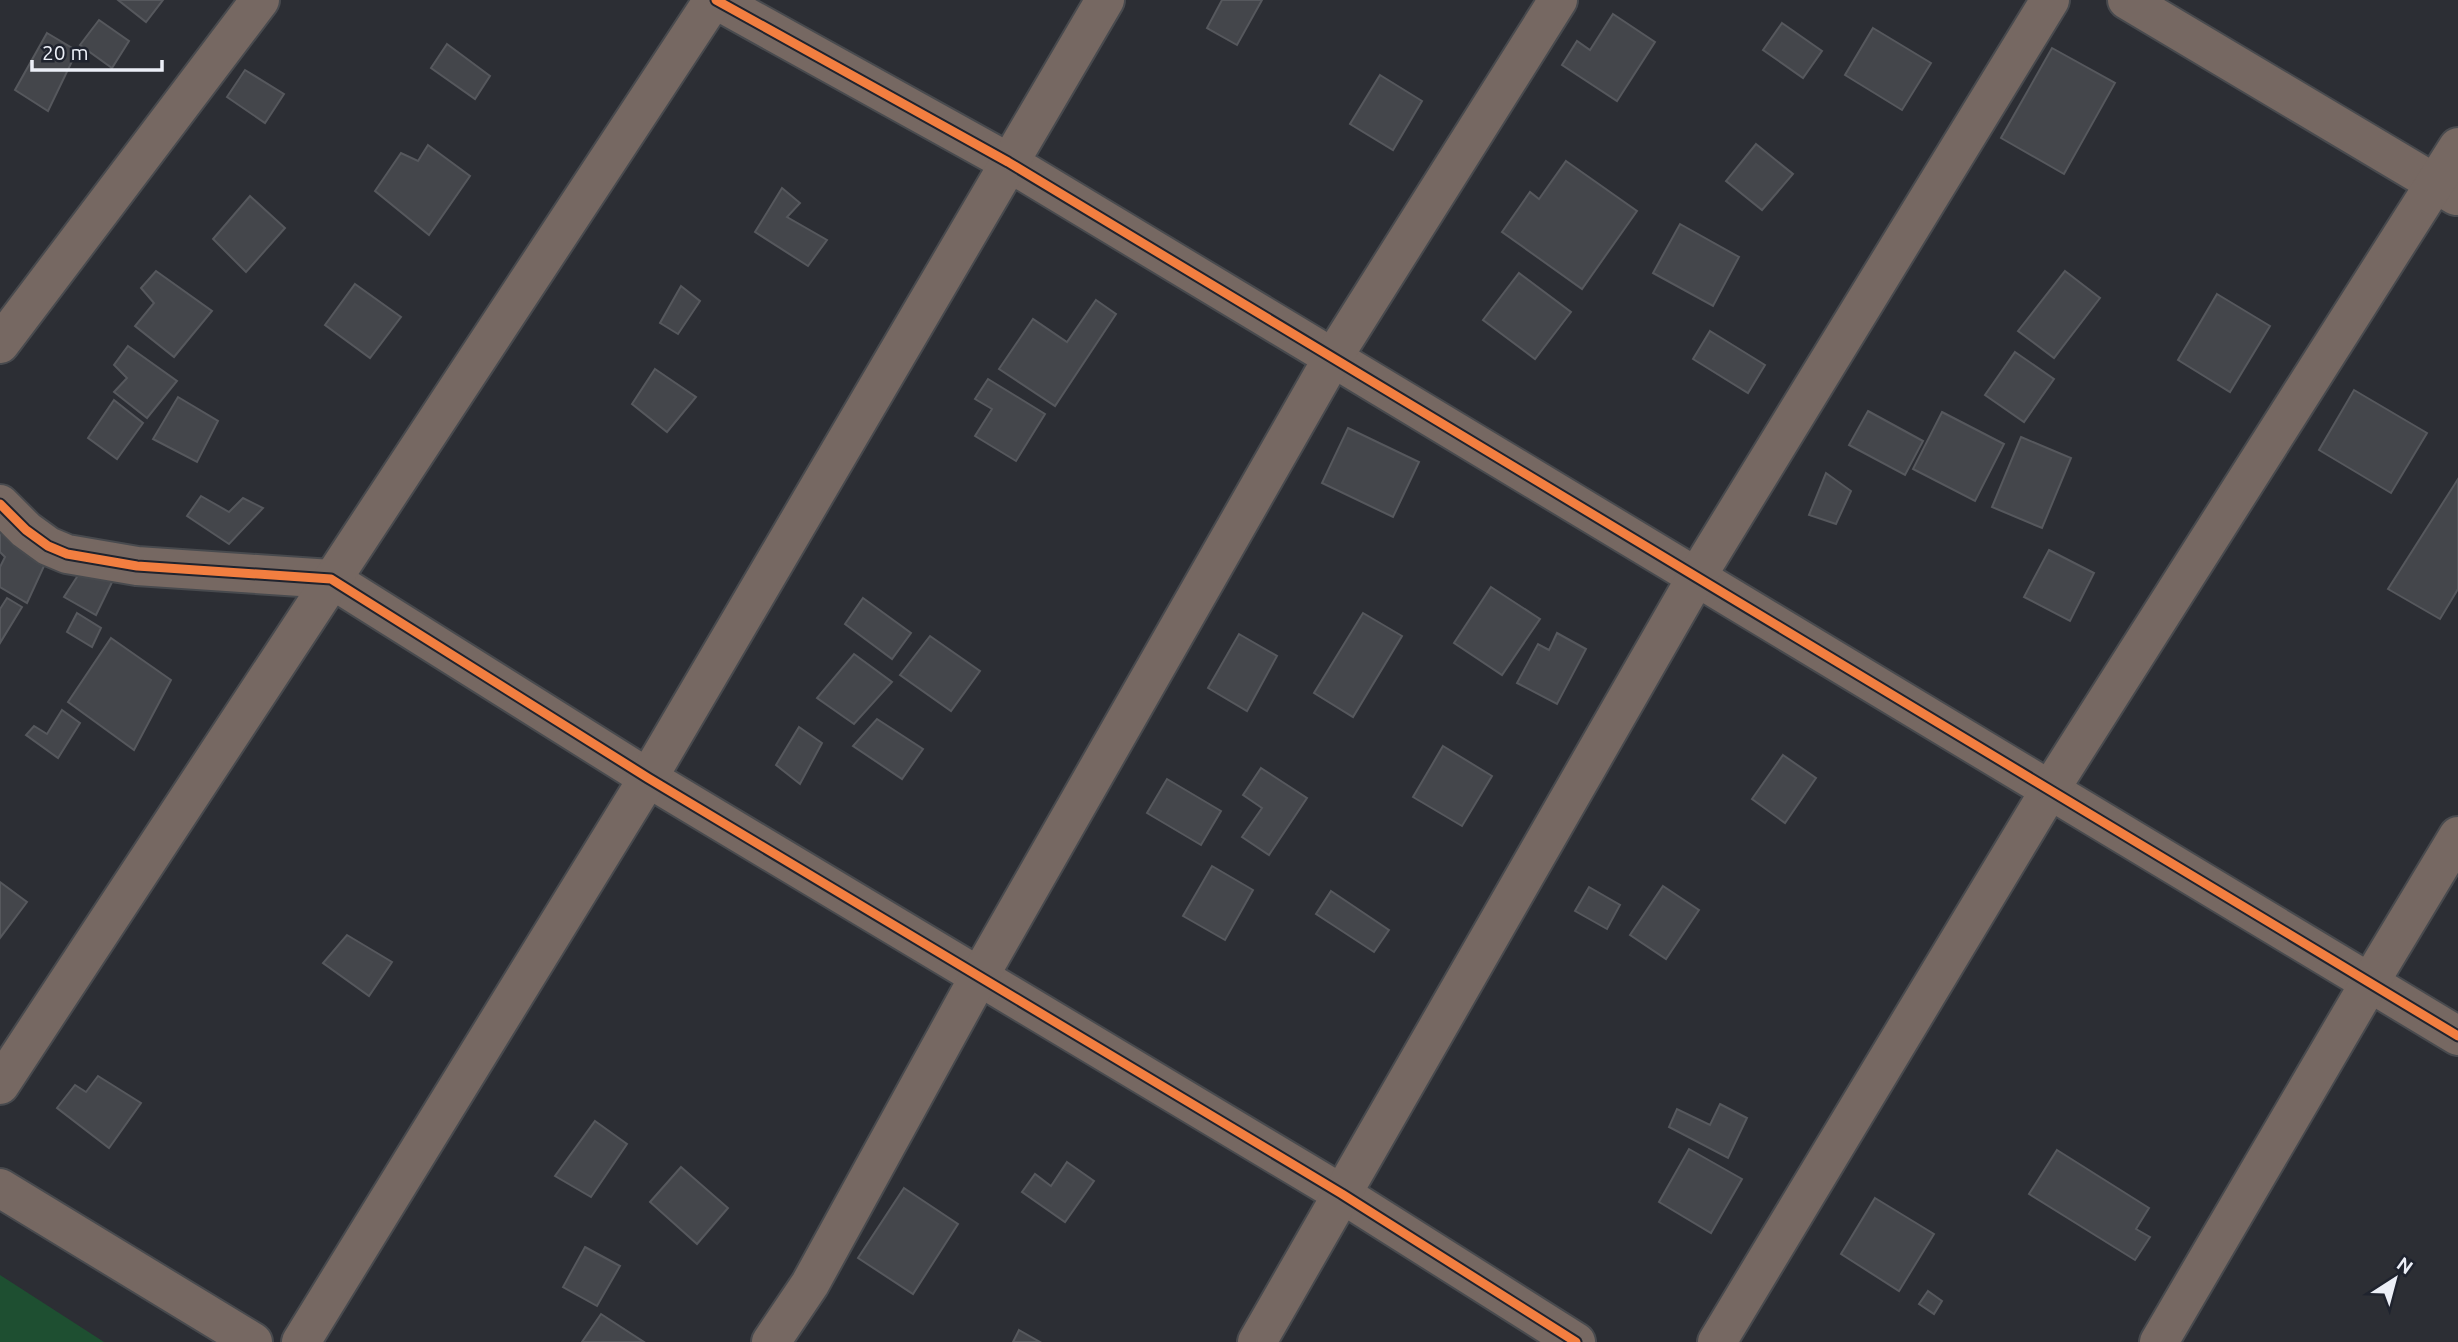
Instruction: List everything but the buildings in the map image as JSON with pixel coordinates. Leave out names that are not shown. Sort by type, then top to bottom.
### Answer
[{"type":"street","points":[[0,345],[260,0]]},
{"type":"street","points":[[0,1085],[715,0],[1008,162],[1332,359],[2051,788],[2458,1036]]},
{"type":"street","points":[[301,1342],[648,778],[1105,0]]},
{"type":"street","points":[[771,1342],[810,1284],[980,975],[1332,359],[1558,0]]},
{"type":"street","points":[[1257,1342],[1696,576],[2050,0]]},
{"type":"street","points":[[2127,0],[2447,191]]},
{"type":"street","points":[[1717,1342],[2051,788],[2447,191],[2458,147]]},
{"type":"street","points":[[0,504],[26,530],[48,546],[68,554],[137,566],[331,579],[648,778],[1342,1194],[1576,1342]]},
{"type":"street","points":[[2159,1342],[2458,836]]},
{"type":"street","points":[[0,1188],[253,1342]]},
{"type":"green space","points":[[0,1275],[104,1342],[0,1342]]},
{"type":"cycle path","points":[[716,0],[1008,162],[2458,1036]]},
{"type":"cycle path","points":[[0,504],[26,530],[48,546],[67,554],[137,566],[331,579],[648,778],[1342,1194],[1576,1342]]}]
